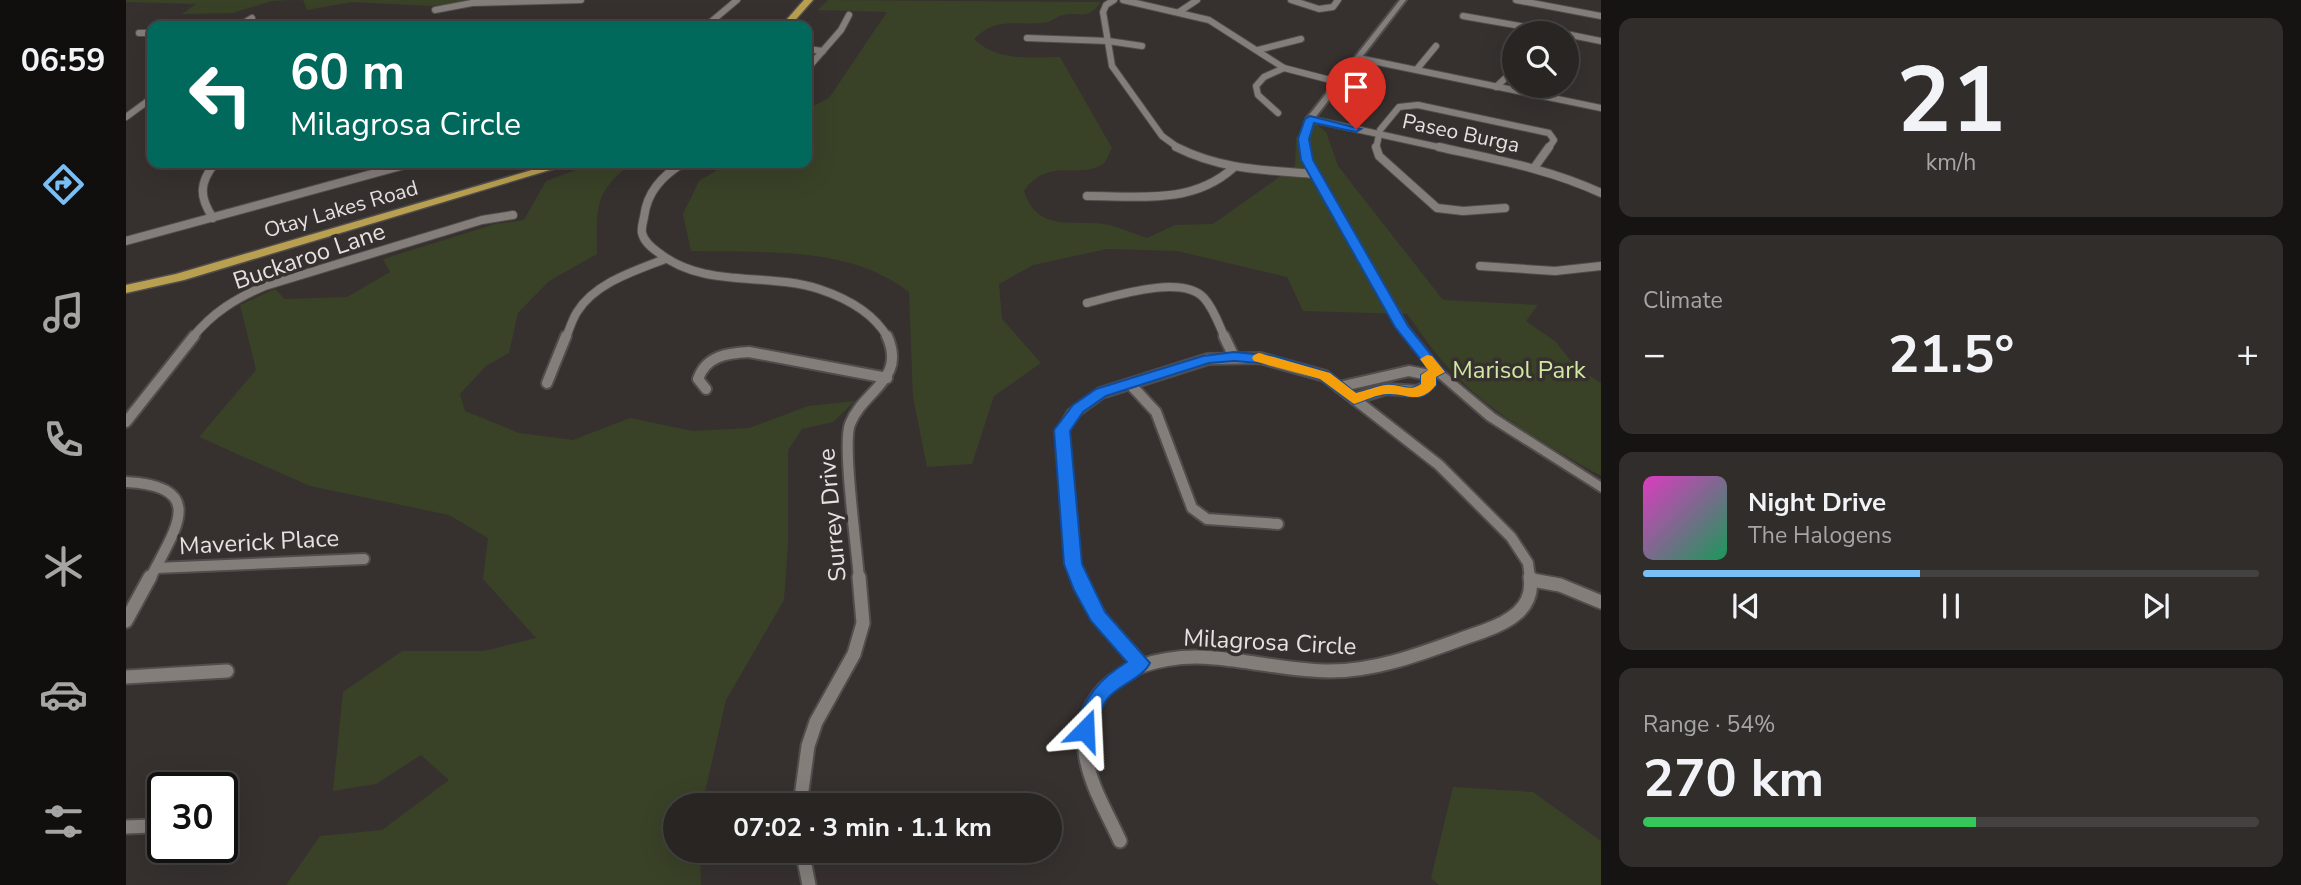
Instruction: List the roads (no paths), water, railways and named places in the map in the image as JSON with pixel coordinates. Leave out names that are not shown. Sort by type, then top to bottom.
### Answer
[{"type":"main road","points":[[790,21],[809,0]]},
{"type":"main road","name":"Otay Lakes Road","points":[[126,289],[550,168]]},
{"type":"street","points":[[435,10],[472,3],[582,0]]},
{"type":"street","points":[[712,21],[737,0]]},
{"type":"street","points":[[1114,0],[1106,5],[1103,12],[1112,66],[1166,140],[1192,156],[1233,168],[1314,174]]},
{"type":"street","points":[[1123,0],[1209,20],[1284,68],[1338,82]]},
{"type":"street","points":[[1179,12],[1196,0]]},
{"type":"street","points":[[1291,0],[1322,9],[1332,8],[1338,0]]},
{"type":"street","points":[[1403,0],[1310,119],[1304,146],[1314,174],[1402,327],[1433,373],[1491,417],[1601,488]]},
{"type":"street","points":[[1516,0],[1601,16]]},
{"type":"street","points":[[1565,9],[1573,1]]},
{"type":"street","points":[[812,63],[841,30],[849,15]]},
{"type":"street","points":[[1463,16],[1502,23]]},
{"type":"street","points":[[247,21],[252,18]]},
{"type":"street","points":[[139,33],[147,33]]},
{"type":"street","points":[[1579,37],[1601,41]]},
{"type":"street","points":[[1027,38],[1108,41],[1142,46]]},
{"type":"street","points":[[1258,50],[1301,39]]},
{"type":"street","points":[[1417,69],[1436,46]]},
{"type":"street","points":[[812,50],[823,51]]},
{"type":"street","points":[[1358,58],[1601,108]]},
{"type":"street","points":[[1278,113],[1258,95],[1256,86],[1264,77],[1284,68]]},
{"type":"street","points":[[1496,87],[1502,81]]},
{"type":"street","points":[[126,117],[147,101]]},
{"type":"street","points":[[1505,208],[1463,211],[1437,208],[1379,156],[1374,143],[1379,133],[1399,107],[1413,104],[1549,133],[1554,141],[1535,168]]},
{"type":"street","name":"Paseo Burga","points":[[1310,119],[1535,168],[1578,182],[1601,193]]},
{"type":"street","points":[[211,168],[203,178],[200,190],[202,203],[213,218]]},
{"type":"street","points":[[126,241],[394,168]]},
{"type":"street","points":[[676,168],[662,178],[645,203],[643,236],[654,250],[665,258],[702,273],[805,285],[842,298],[870,316],[885,333],[892,354],[887,378],[742,352],[717,358],[702,368],[698,379],[706,389]]},
{"type":"street","points":[[1087,196],[1175,195],[1197,192],[1220,182],[1233,168]]},
{"type":"street","name":"Buckaroo Lane","points":[[126,422],[203,324],[235,299],[277,282],[482,220],[513,215]]},
{"type":"street","points":[[547,383],[581,306],[617,278],[665,258]]},
{"type":"street","points":[[1480,266],[1555,271],[1601,266]]},
{"type":"street","points":[[1087,303],[1159,288],[1193,290],[1203,297],[1234,356]]},
{"type":"street","points":[[1120,841],[1087,762],[1085,730],[1090,711],[1101,693],[1140,663],[1107,629],[1090,604],[1077,577],[1073,564],[1062,430],[1078,408],[1101,393],[1208,359],[1234,356],[1275,360],[1325,376],[1439,465],[1511,537],[1528,563],[1532,580],[1560,585],[1601,602]]},
{"type":"street","points":[[1339,387],[1409,371],[1433,373]]},
{"type":"street","points":[[1376,378],[1389,389],[1402,393],[1421,392],[1428,385],[1433,373]]},
{"type":"street","name":"Surrey Drive","points":[[802,793],[808,746],[816,722],[853,654],[863,623],[848,429],[857,411],[887,378]]},
{"type":"street","points":[[1130,384],[1156,412],[1192,508],[1207,519],[1278,524]]},
{"type":"street","points":[[1354,399],[1389,389]]},
{"type":"street","points":[[126,482],[160,488],[171,495],[177,504],[179,522],[126,621]]},
{"type":"street","name":"Maverick Place","points":[[156,568],[364,559]]},
{"type":"street","name":"Milagrosa Circle","points":[[1140,663],[1179,656],[1300,670],[1375,668],[1517,617],[1530,598],[1532,580]]},
{"type":"street","points":[[126,677],[227,671]]},
{"type":"street","points":[[126,827],[147,826]]},
{"type":"street","points":[[805,863],[809,885]]},
{"type":"park label","name":"Marisol Park","points":[[1519,370]]}]
